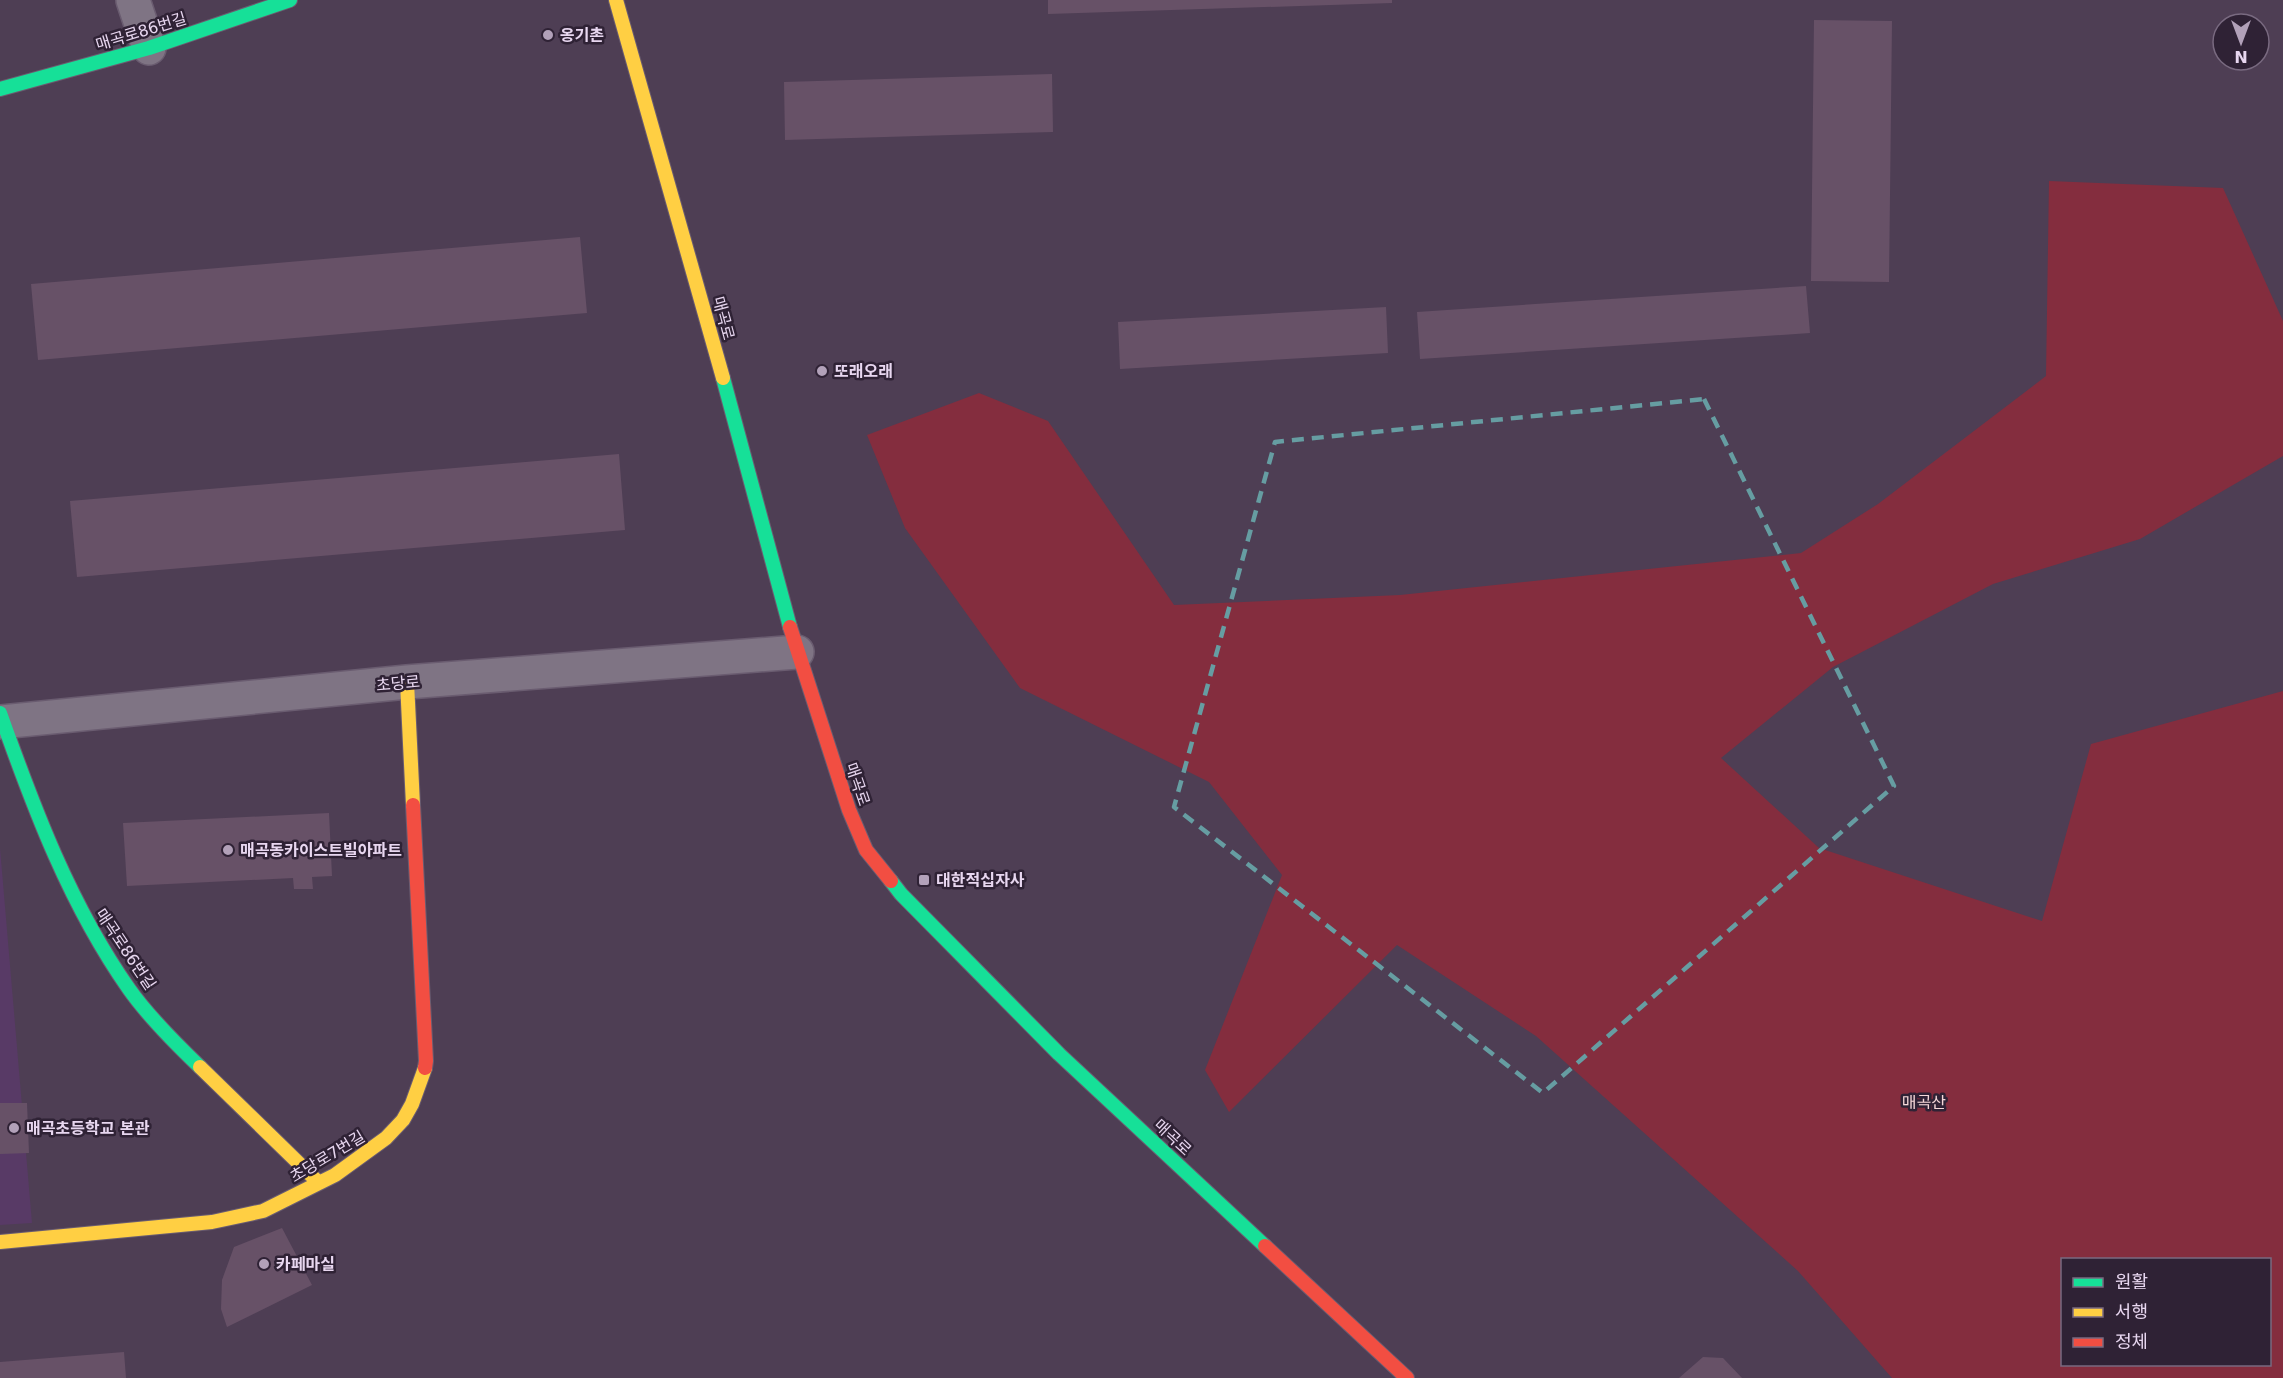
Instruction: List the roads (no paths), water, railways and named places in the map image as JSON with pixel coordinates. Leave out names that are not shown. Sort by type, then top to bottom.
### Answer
[{"type":"street","points":[[133,0],[149,48]]},
{"type":"street","name":"매곡로86번길","points":[[0,89],[149,48],[290,0]]},
{"type":"street","name":"매곡로","points":[[616,0],[700,291],[797,652],[853,820],[866,850],[901,894],[1059,1054],[1407,1378]]},
{"type":"street","name":"초당로","points":[[1,719],[407,682],[797,652]]},
{"type":"street","name":"초당로7번길","points":[[0,1242],[227,1218],[262,1211],[319,1183],[368,1153],[397,1128],[413,1104],[423,1078],[426,1061],[407,682]]},
{"type":"street","name":"매곡로86번길","points":[[1,719],[32,804],[78,908],[130,990],[186,1054],[319,1183]]},
{"type":"place","name":"옹기촌","points":[[548,35]]},
{"type":"place","name":"또래오래","points":[[822,371]]},
{"type":"place","name":"매곡동카이스트빌아파트","points":[[228,850]]},
{"type":"place","name":"대한적십자사","points":[[924,880]]},
{"type":"place","name":"매곡초등학교 본관","points":[[14,1128]]},
{"type":"place","name":"카페마실","points":[[264,1264]]},
{"type":"park label","name":"매곡산","points":[[1924,1102]]}]
